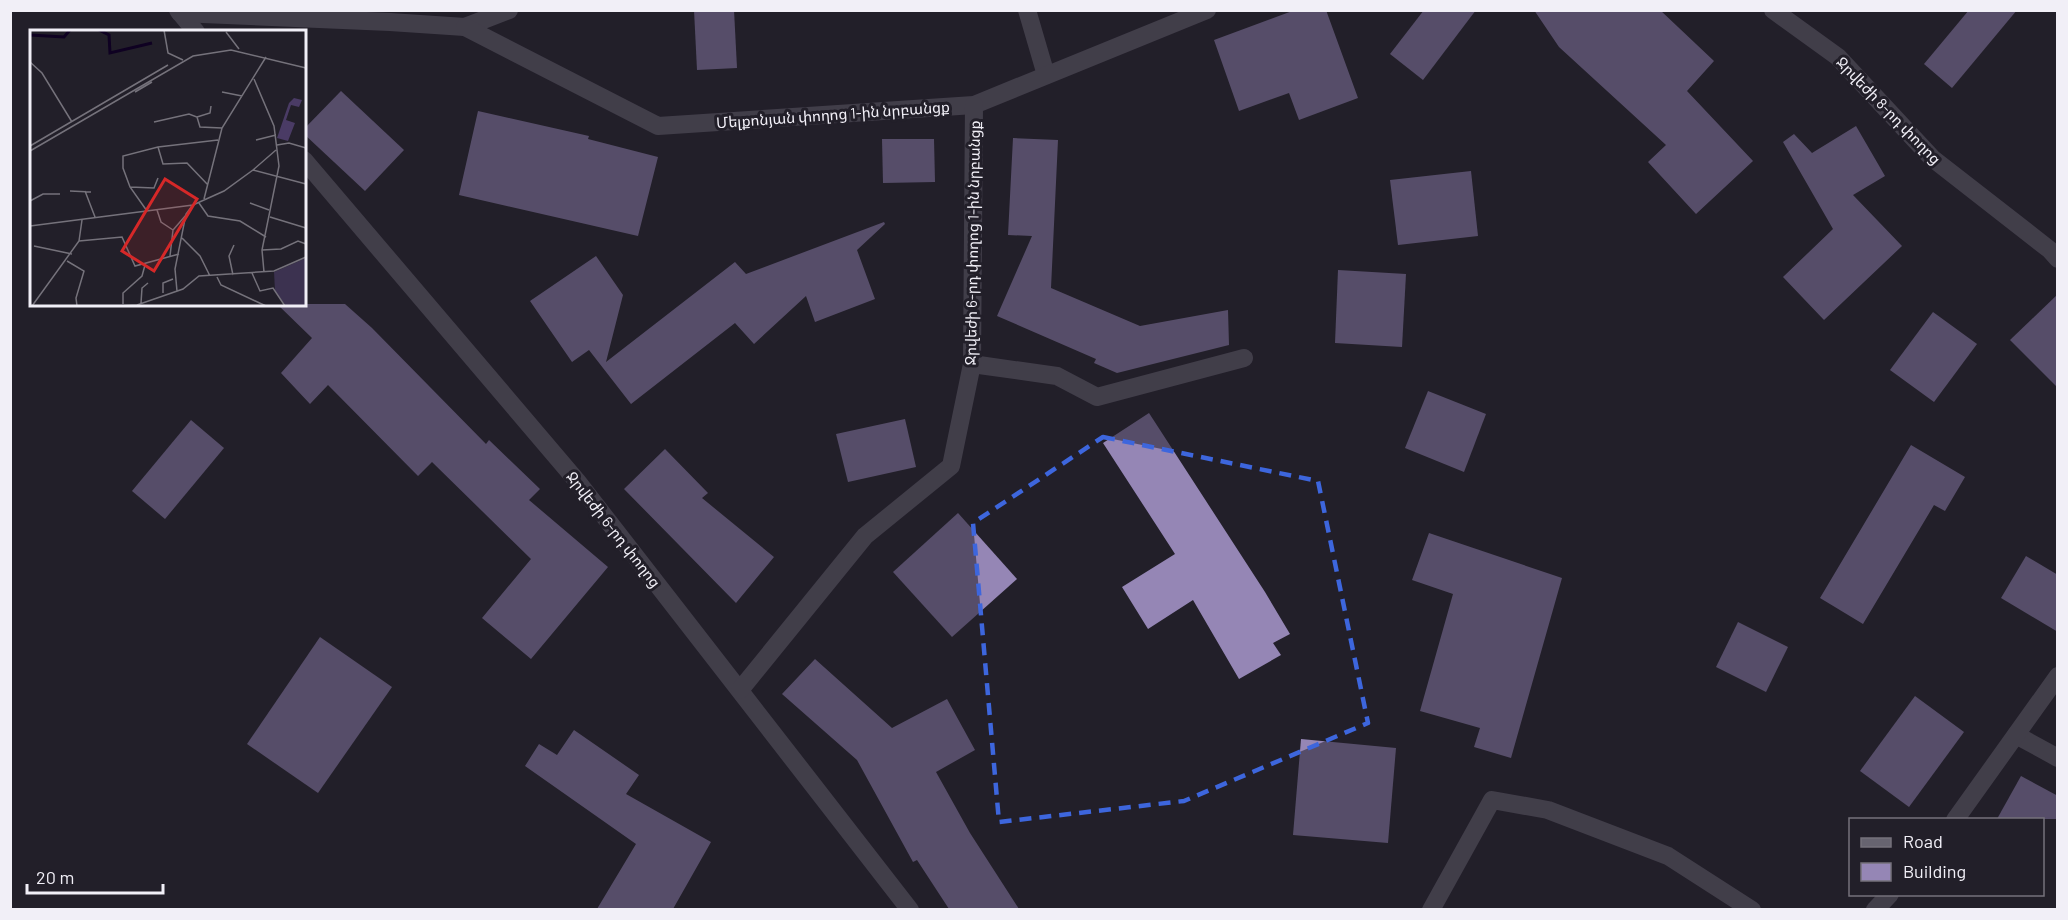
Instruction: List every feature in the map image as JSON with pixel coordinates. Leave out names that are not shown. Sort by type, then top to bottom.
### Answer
[{"type":"street","points":[[179,12],[465,27],[509,10]]},
{"type":"street","points":[[1027,10],[1046,75]]},
{"type":"street","name":"Մելքոնյան փողոց 1-ին նրբանցք","points":[[465,27],[658,126],[974,105],[1207,10]]},
{"type":"street","name":"Ջրվեժի 8-րդ փողոց","points":[[1773,10],[1838,57],[1932,158],[2055,252]]},
{"type":"street","points":[[179,12],[194,30]]},
{"type":"street","name":"Ջրվեժի 6-րդ փողոց 1-ին նրբանցք","points":[[740,690],[865,536],[951,466],[972,364],[974,105]]},
{"type":"street","name":"Ջրվեժի 6-րդ փողոց","points":[[306,162],[577,481],[740,690],[902,905]]},
{"type":"street","points":[[972,364],[1057,376],[1097,397],[1244,358]]},
{"type":"street","points":[[1956,818],[2058,676]]},
{"type":"street","points":[[2016,735],[2058,758]]},
{"type":"street","points":[[1431,909],[1492,800],[1548,810],[1668,856],[1752,909]]},
{"type":"street","points":[[1875,909],[1888,896]]},
{"type":"highlighted area","points":[[1103,437],[1318,481],[1368,723],[1184,801],[999,822],[973,523]]},
{"type":"building","points":[[694,10],[734,10],[737,68],[697,70]]},
{"type":"building","points":[[1295,10],[1326,10],[1358,98],[1299,120],[1289,93],[1239,111],[1214,40]]},
{"type":"building","points":[[1424,10],[1476,10],[1423,80],[1390,54]]},
{"type":"building","points":[[1534,10],[1660,10],[1714,61],[1687,91],[1753,161],[1696,214],[1648,162],[1666,145],[1559,47]]},
{"type":"building","points":[[1969,10],[2017,10],[1952,88],[1924,64]]},
{"type":"building","points":[[341,91],[404,150],[365,191],[306,136],[306,127]]},
{"type":"building","points":[[478,111],[589,136],[588,139],[658,157],[638,236],[459,195]]},
{"type":"building","points":[[1856,126],[1885,176],[1853,195],[1902,246],[1824,320],[1783,277],[1833,229],[1783,142],[1794,134],[1812,153]]},
{"type":"building","points":[[1013,138],[1058,140],[1051,288],[1140,326],[1228,310],[1229,345],[1117,373],[1094,363],[1096,359],[997,316],[1032,236],[1008,235]]},
{"type":"building","points":[[882,139],[934,139],[935,182],[883,183]]},
{"type":"building","points":[[1471,171],[1478,236],[1398,245],[1390,180]]},
{"type":"building","points":[[884,222],[885,224],[857,250],[875,299],[815,322],[806,296],[754,344],[735,323],[631,404],[589,350],[572,362],[530,301],[596,256],[623,295],[606,362],[735,262],[746,274]]},
{"type":"building","points":[[1338,270],[1406,274],[1402,347],[1335,343]]},
{"type":"building","points":[[2058,294],[2058,388],[2010,340]]},
{"type":"building","points":[[345,304],[372,328],[486,444],[489,440],[540,489],[529,500],[608,567],[531,659],[482,618],[531,559],[432,462],[418,476],[328,385],[310,404],[281,373],[312,338],[279,306]]},
{"type":"building","points":[[1933,312],[1977,344],[1934,402],[1890,370]]},
{"type":"building","points":[[1428,391],[1486,414],[1464,472],[1405,448]]},
{"type":"building","points":[[1149,413],[1290,634],[1273,643],[1281,655],[1239,679],[1193,600],[1148,629],[1122,587],[1175,554],[1103,443]]},
{"type":"building","points":[[905,419],[916,467],[848,482],[836,434]]},
{"type":"building","points":[[191,420],[224,448],[165,519],[132,491]]},
{"type":"building","points":[[1911,445],[1965,477],[1945,511],[1934,505],[1863,624],[1820,598]]},
{"type":"building","points":[[665,449],[708,493],[702,498],[774,557],[736,603],[624,489]]},
{"type":"building","points":[[958,513],[1017,579],[952,637],[893,572]]},
{"type":"building","points":[[1429,533],[1562,578],[1511,758],[1474,747],[1480,728],[1420,711],[1453,594],[1412,580]]},
{"type":"building","points":[[2026,556],[2058,575],[2058,632],[2001,598]]},
{"type":"building","points":[[1738,622],[1788,647],[1766,692],[1716,667]]},
{"type":"building","points":[[320,637],[392,687],[318,793],[247,744]]},
{"type":"building","points":[[815,659],[892,728],[947,699],[975,750],[936,772],[970,833],[1019,909],[949,909],[917,860],[913,862],[857,760],[782,694]]},
{"type":"building","points":[[1915,696],[1964,732],[1909,807],[1860,771]]},
{"type":"building","points":[[574,730],[639,775],[626,794],[711,842],[673,909],[597,909],[636,844],[525,766],[539,744],[557,755]]},
{"type":"building","points":[[1301,739],[1396,748],[1388,843],[1293,835]]},
{"type":"building","points":[[2021,776],[2058,796],[2058,819],[1998,818]]}]
